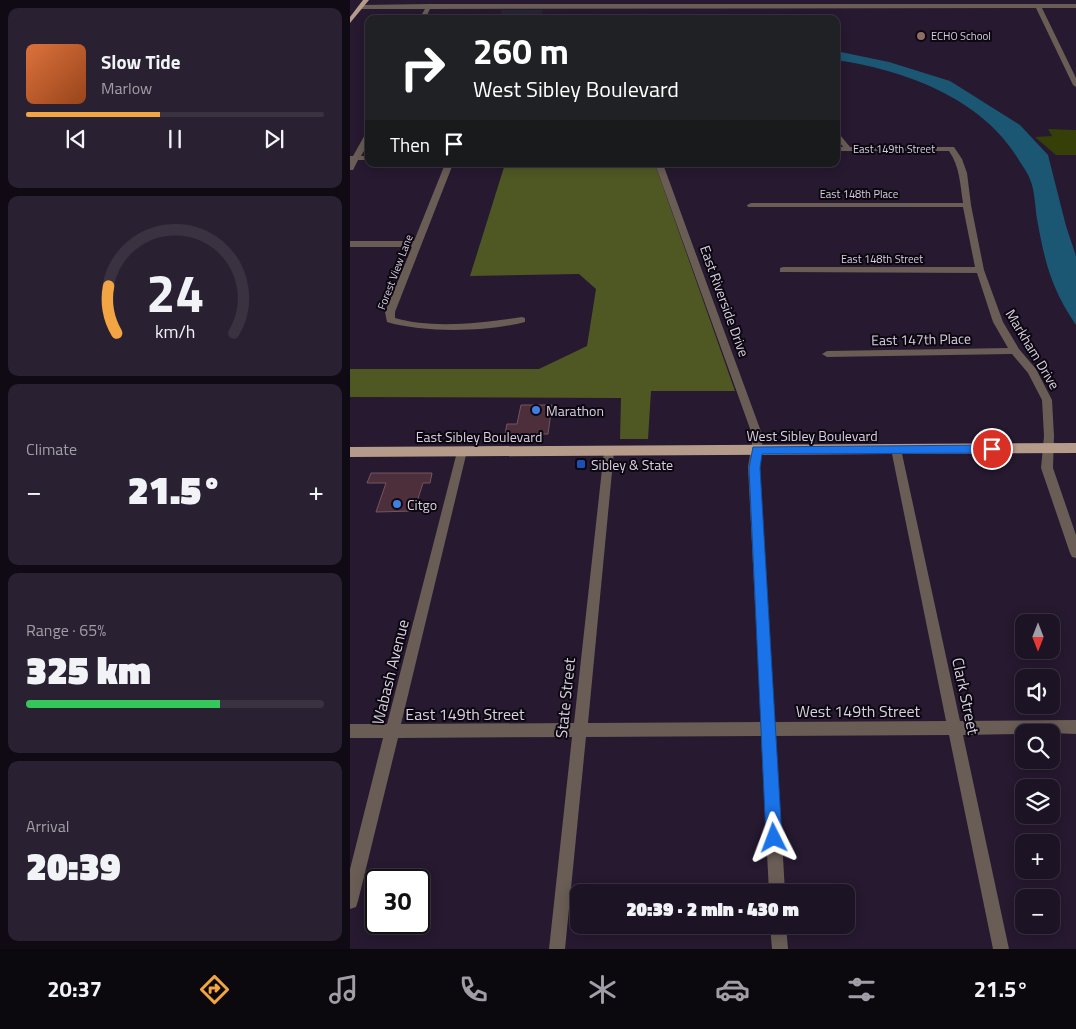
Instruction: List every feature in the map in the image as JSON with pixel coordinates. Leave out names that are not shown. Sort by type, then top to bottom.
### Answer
[{"type":"main road","points":[[350,21],[366,0]]},
{"type":"main road","name":"West Sibley Boulevard","points":[[609,451],[1076,448]]},
{"type":"main road","name":"East Sibley Boulevard","points":[[350,452],[609,451]]},
{"type":"street","points":[[1055,0],[1059,6]]},
{"type":"street","points":[[361,7],[474,3],[984,3],[1076,6]]},
{"type":"street","points":[[424,15],[429,6]]},
{"type":"street","points":[[1038,6],[1076,85]]},
{"type":"street","points":[[840,138],[848,150]]},
{"type":"street","points":[[350,168],[353,158],[365,141]]},
{"type":"street","name":"East 149th Street","points":[[840,150],[951,149]]},
{"type":"street","name":"Markham Drive","points":[[951,149],[958,159],[963,173],[967,205],[980,270],[998,322],[1015,351],[1032,372],[1048,400],[1049,436],[1046,468],[1076,553]]},
{"type":"street","name":"Forest View Lane","points":[[448,167],[390,312],[390,320],[404,324],[444,325],[482,325],[522,320]]},
{"type":"street","name":"East Riverside Drive","points":[[660,167],[758,437],[754,468],[777,884]]},
{"type":"street","name":"East 148th Place","points":[[751,205],[967,205]]},
{"type":"street","points":[[350,244],[417,244]]},
{"type":"street","name":"East 148th Street","points":[[783,270],[980,270]]},
{"type":"street","name":"East 147th Place","points":[[827,354],[1015,351]]},
{"type":"street","name":"Clark Street","points":[[896,449],[1001,949]]},
{"type":"street","name":"Wabash Avenue","points":[[350,901],[462,451]]},
{"type":"street","name":"State Street","points":[[557,949],[609,451]]},
{"type":"street","name":"West 149th Street","points":[[580,731],[1076,727]]},
{"type":"street","name":"East 149th Street","points":[[350,732],[580,731]]},
{"type":"street","points":[[779,934],[780,949]]},
{"type":"shaded area","points":[[502,10],[543,10],[541,15],[500,15]]},
{"type":"green space","points":[[1048,129],[1076,130],[1076,155],[1056,155],[1035,137],[1052,136]]},
{"type":"green space","points":[[504,167],[656,167],[735,391],[651,391],[648,439],[620,439],[621,398],[350,397],[350,369],[539,369],[587,346],[596,289],[579,274],[470,276]]},
{"type":"water","points":[[840,52],[889,62],[950,81],[1020,125],[1048,155],[1066,226],[1076,256],[1076,325],[1060,299],[1050,275],[1040,235],[1030,179],[1005,140],[986,121],[940,91],[889,71],[840,61]]},
{"type":"building","points":[[521,405],[552,405],[548,434],[505,434],[507,424],[517,424]]},
{"type":"building","points":[[371,473],[432,473],[430,483],[423,483],[414,511],[376,512],[386,483],[367,483]]},
{"type":"place","name":"ECHO School","points":[[921,36]]},
{"type":"place","name":"Marathon","points":[[536,410]]},
{"type":"place","name":"Sibley & State","points":[[581,464]]},
{"type":"place","name":"Citgo","points":[[397,504]]},
{"type":"route","points":[[774,838],[754,468],[757,450],[992,449]]}]
